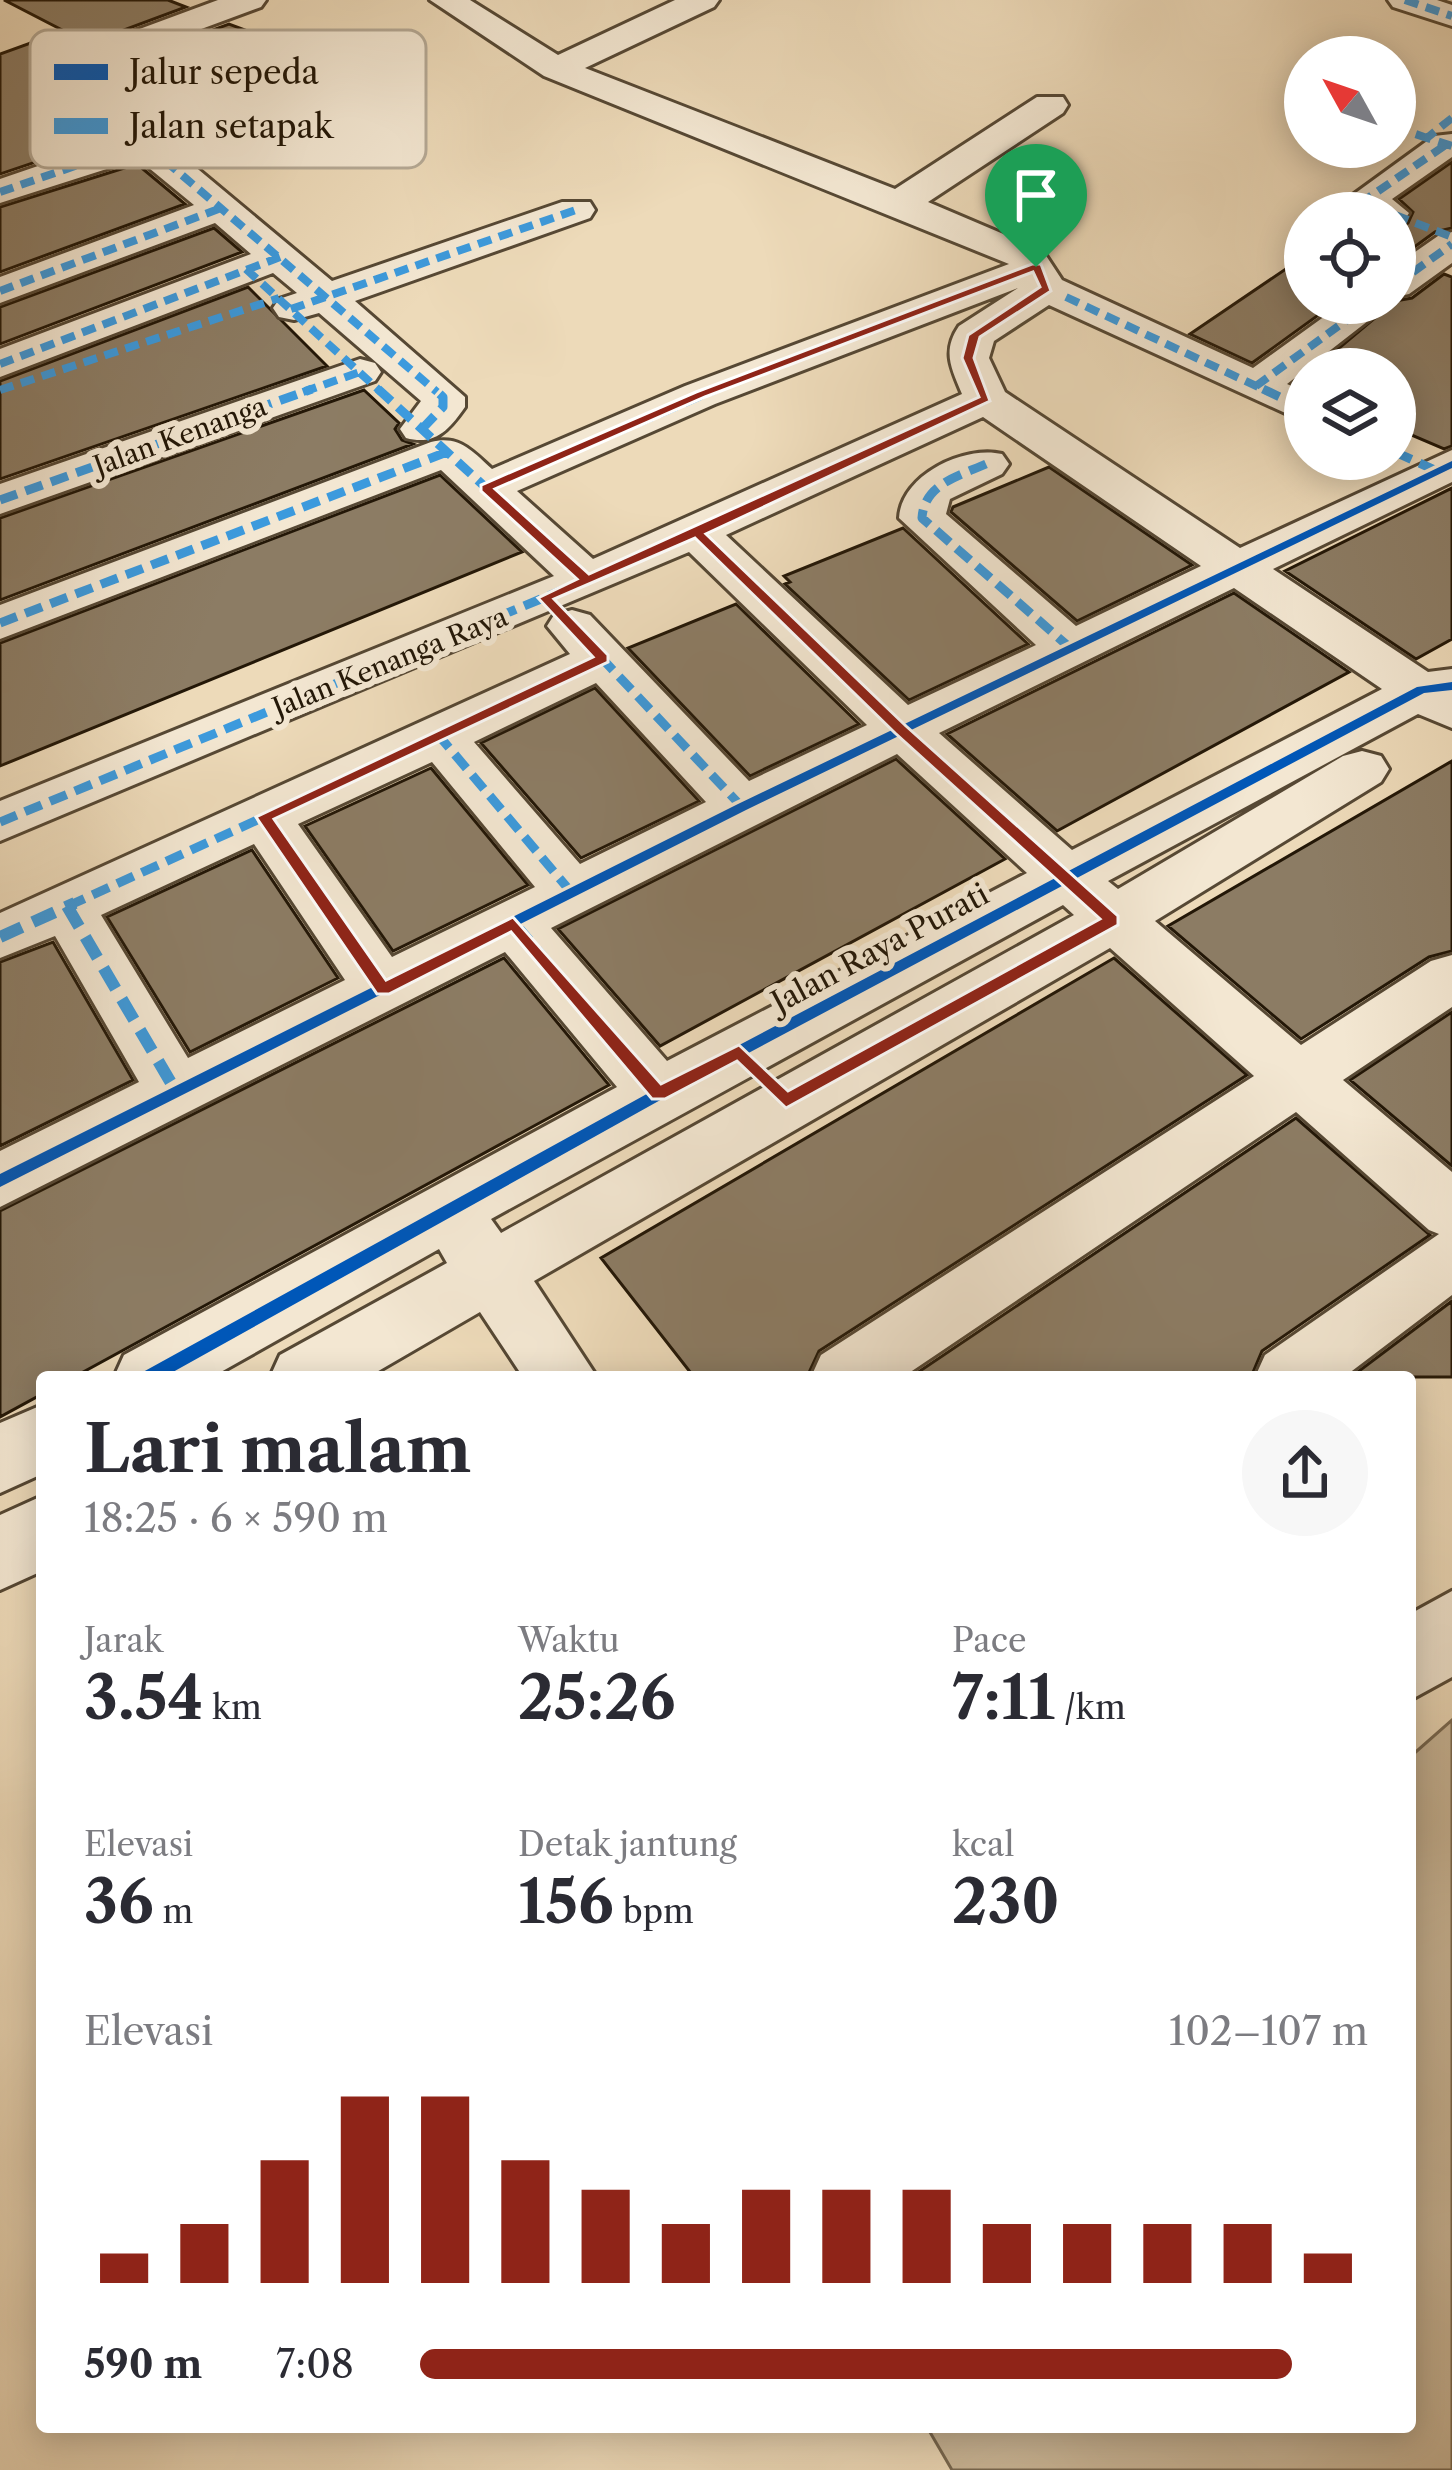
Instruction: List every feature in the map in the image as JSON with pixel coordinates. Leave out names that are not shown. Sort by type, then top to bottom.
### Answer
[{"type":"street","points":[[168,30],[249,0]]},
{"type":"street","points":[[447,0],[556,69],[1015,250],[1042,278],[1284,400]]},
{"type":"street","points":[[556,69],[702,0]]},
{"type":"street","points":[[1405,0],[1452,16]]},
{"type":"street","points":[[898,204],[1050,105]]},
{"type":"street","points":[[1374,192],[1435,135]]},
{"type":"street","points":[[0,191],[68,168]]},
{"type":"street","points":[[173,168],[220,208],[361,372],[486,488],[566,589],[603,659],[742,807]]},
{"type":"street","points":[[0,291],[220,208]]},
{"type":"street","points":[[0,364],[576,210]]},
{"type":"street","points":[[1416,224],[1452,240],[1416,268]]},
{"type":"street","points":[[315,1371],[1112,920],[1444,701],[986,399],[968,358],[974,335],[1042,278]]},
{"type":"street","points":[[486,488],[700,394],[1042,278]]},
{"type":"street","points":[[0,390],[285,286]]},
{"type":"street","points":[[285,286],[443,397],[446,402],[435,440]]},
{"type":"street","points":[[1256,386],[1341,324]]},
{"type":"street","name":"Jalan Kenanga","points":[[0,500],[361,372]]},
{"type":"street","name":"Jalan Kenanga Raya","points":[[0,822],[566,589],[986,399]]},
{"type":"street","points":[[0,623],[435,440]]},
{"type":"street","points":[[0,1181],[742,807],[1236,565],[1428,462]]},
{"type":"street","points":[[986,464],[928,491],[922,500],[922,518],[1067,646]]},
{"type":"street","points":[[697,532],[901,730],[1112,920],[1452,1211]]},
{"type":"street","points":[[0,937],[603,659]]},
{"type":"street","name":"Jalan Raya Purati","points":[[160,1371],[658,1094],[1068,880],[1444,701]]},
{"type":"street","points":[[440,737],[572,892]]},
{"type":"street","points":[[265,817],[383,990]]},
{"type":"street","points":[[67,906],[177,1093]]},
{"type":"street","points":[[513,923],[658,1094]]},
{"type":"street","points":[[855,1371],[1452,977]]},
{"type":"street","points":[[739,1052],[786,1101]]},
{"type":"street","points":[[448,1211],[558,1371]]},
{"type":"street","points":[[1298,1371],[1452,1257]]},
{"type":"street","points":[[0,1460],[36,1440]]},
{"type":"street","points":[[0,1555],[36,1534]]},
{"type":"street","points":[[1416,1657],[1452,1628]]},
{"type":"shaded area","points":[[1452,1720],[1452,2470],[952,2470],[930,2433],[1416,2433],[1416,1752]]},
{"type":"building","points":[[4,0],[168,0],[186,7],[124,30],[62,30]]},
{"type":"building","points":[[229,24],[245,30],[213,30]]},
{"type":"building","points":[[30,43],[30,164],[0,174],[0,54]]},
{"type":"building","points":[[1452,162],[1452,228],[1435,232],[1416,246],[1416,192],[1409,192]]},
{"type":"building","points":[[124,168],[142,168],[185,204],[0,272],[0,207]]},
{"type":"building","points":[[214,228],[242,252],[0,344],[0,307]]},
{"type":"building","points":[[1284,270],[1284,324],[1306,324],[1252,363],[1190,334]]},
{"type":"building","points":[[1444,274],[1452,277],[1452,446],[1444,449],[1416,437],[1416,348],[1339,348],[1368,324],[1416,324],[1416,295]]},
{"type":"building","points":[[248,287],[327,366],[0,479],[0,381]]},
{"type":"building","points":[[364,390],[399,423],[395,429],[402,440],[413,444],[0,600],[0,518]]},
{"type":"building","points":[[1049,467],[1192,565],[1077,621],[951,512],[953,507]]},
{"type":"building","points":[[440,475],[522,552],[0,766],[0,643]]},
{"type":"building","points":[[1452,488],[1452,639],[1416,659],[1285,571]]},
{"type":"building","points":[[903,528],[1028,644],[909,700],[785,584],[790,582],[784,576]]},
{"type":"building","points":[[1234,593],[1349,672],[1057,831],[947,734]]},
{"type":"building","points":[[736,604],[859,724],[750,776],[628,648]]},
{"type":"building","points":[[595,688],[699,801],[581,858],[481,743]]},
{"type":"building","points":[[896,759],[1005,859],[660,1046],[558,929]]},
{"type":"building","points":[[1452,761],[1452,951],[1429,957],[1301,1039],[1168,926]]},
{"type":"building","points":[[431,768],[528,885],[393,951],[305,826]]},
{"type":"building","points":[[252,850],[338,978],[190,1052],[107,917]]},
{"type":"building","points":[[53,942],[133,1080],[0,1146],[0,962]]},
{"type":"building","points":[[504,958],[609,1085],[85,1371],[36,1371],[36,1397],[0,1417],[0,1211]]},
{"type":"building","points":[[1114,958],[1247,1075],[819,1351],[810,1371],[689,1371],[601,1258]]},
{"type":"building","points":[[1452,1012],[1452,1166],[1350,1080]]},
{"type":"building","points":[[1296,1118],[1430,1235],[1262,1351],[1254,1371],[920,1371]]},
{"type":"building","points":[[1452,1301],[1452,1377],[1416,1377],[1416,1371],[1359,1371]]},
{"type":"marked path","points":[[1405,0],[1452,16]]},
{"type":"marked path","points":[[1452,118],[1427,138],[1452,146]]},
{"type":"marked path","points":[[1416,134],[1427,138]]},
{"type":"marked path","points":[[1377,192],[1447,144]]},
{"type":"marked path","points":[[0,192],[69,168]]},
{"type":"marked path","points":[[174,168],[443,397],[443,407],[422,429]]},
{"type":"marked path","points":[[0,291],[221,208]]},
{"type":"marked path","points":[[291,309],[576,210]]},
{"type":"marked path","points":[[1416,223],[1452,237]]},
{"type":"marked path","points":[[1416,270],[1452,244]]},
{"type":"marked path","points":[[0,364],[280,257]]},
{"type":"marked path","points":[[486,488],[700,395],[1037,267]]},
{"type":"marked path","points":[[246,269],[587,580]]},
{"type":"marked path","points":[[1066,297],[1284,399]]},
{"type":"marked path","points":[[0,390],[279,298]]},
{"type":"marked path","points":[[1256,386],[1341,324]]},
{"type":"marked path","points":[[0,500],[360,372]]},
{"type":"marked path","points":[[0,822],[587,580],[986,399]]},
{"type":"marked path","points":[[0,623],[447,452]]},
{"type":"marked path","points":[[1416,462],[1437,471]]},
{"type":"marked path","points":[[986,464],[934,490],[927,497],[922,518],[1068,646]]},
{"type":"marked path","points":[[697,533],[901,730],[1068,880]]},
{"type":"marked path","points":[[545,598],[742,807]]},
{"type":"marked path","points":[[571,892],[440,737],[603,659]]},
{"type":"marked path","points":[[0,937],[440,737]]},
{"type":"marked path","points":[[265,817],[383,990]]},
{"type":"marked path","points":[[67,906],[177,1093]]},
{"type":"marked path","points":[[513,923],[659,1094]]},
{"type":"cycle path","points":[[0,1181],[742,807],[1452,464]]},
{"type":"cycle path","points":[[160,1371],[659,1094],[1421,690],[1452,686]]},
{"type":"route","points":[[1036,267],[700,394],[486,488],[587,580],[697,532],[901,730],[1112,920],[786,1101],[739,1052],[658,1094],[513,923],[383,990],[265,817],[603,659],[545,598],[587,580],[697,532],[848,458],[986,399],[968,358],[974,335],[1047,288],[1036,267]]}]
